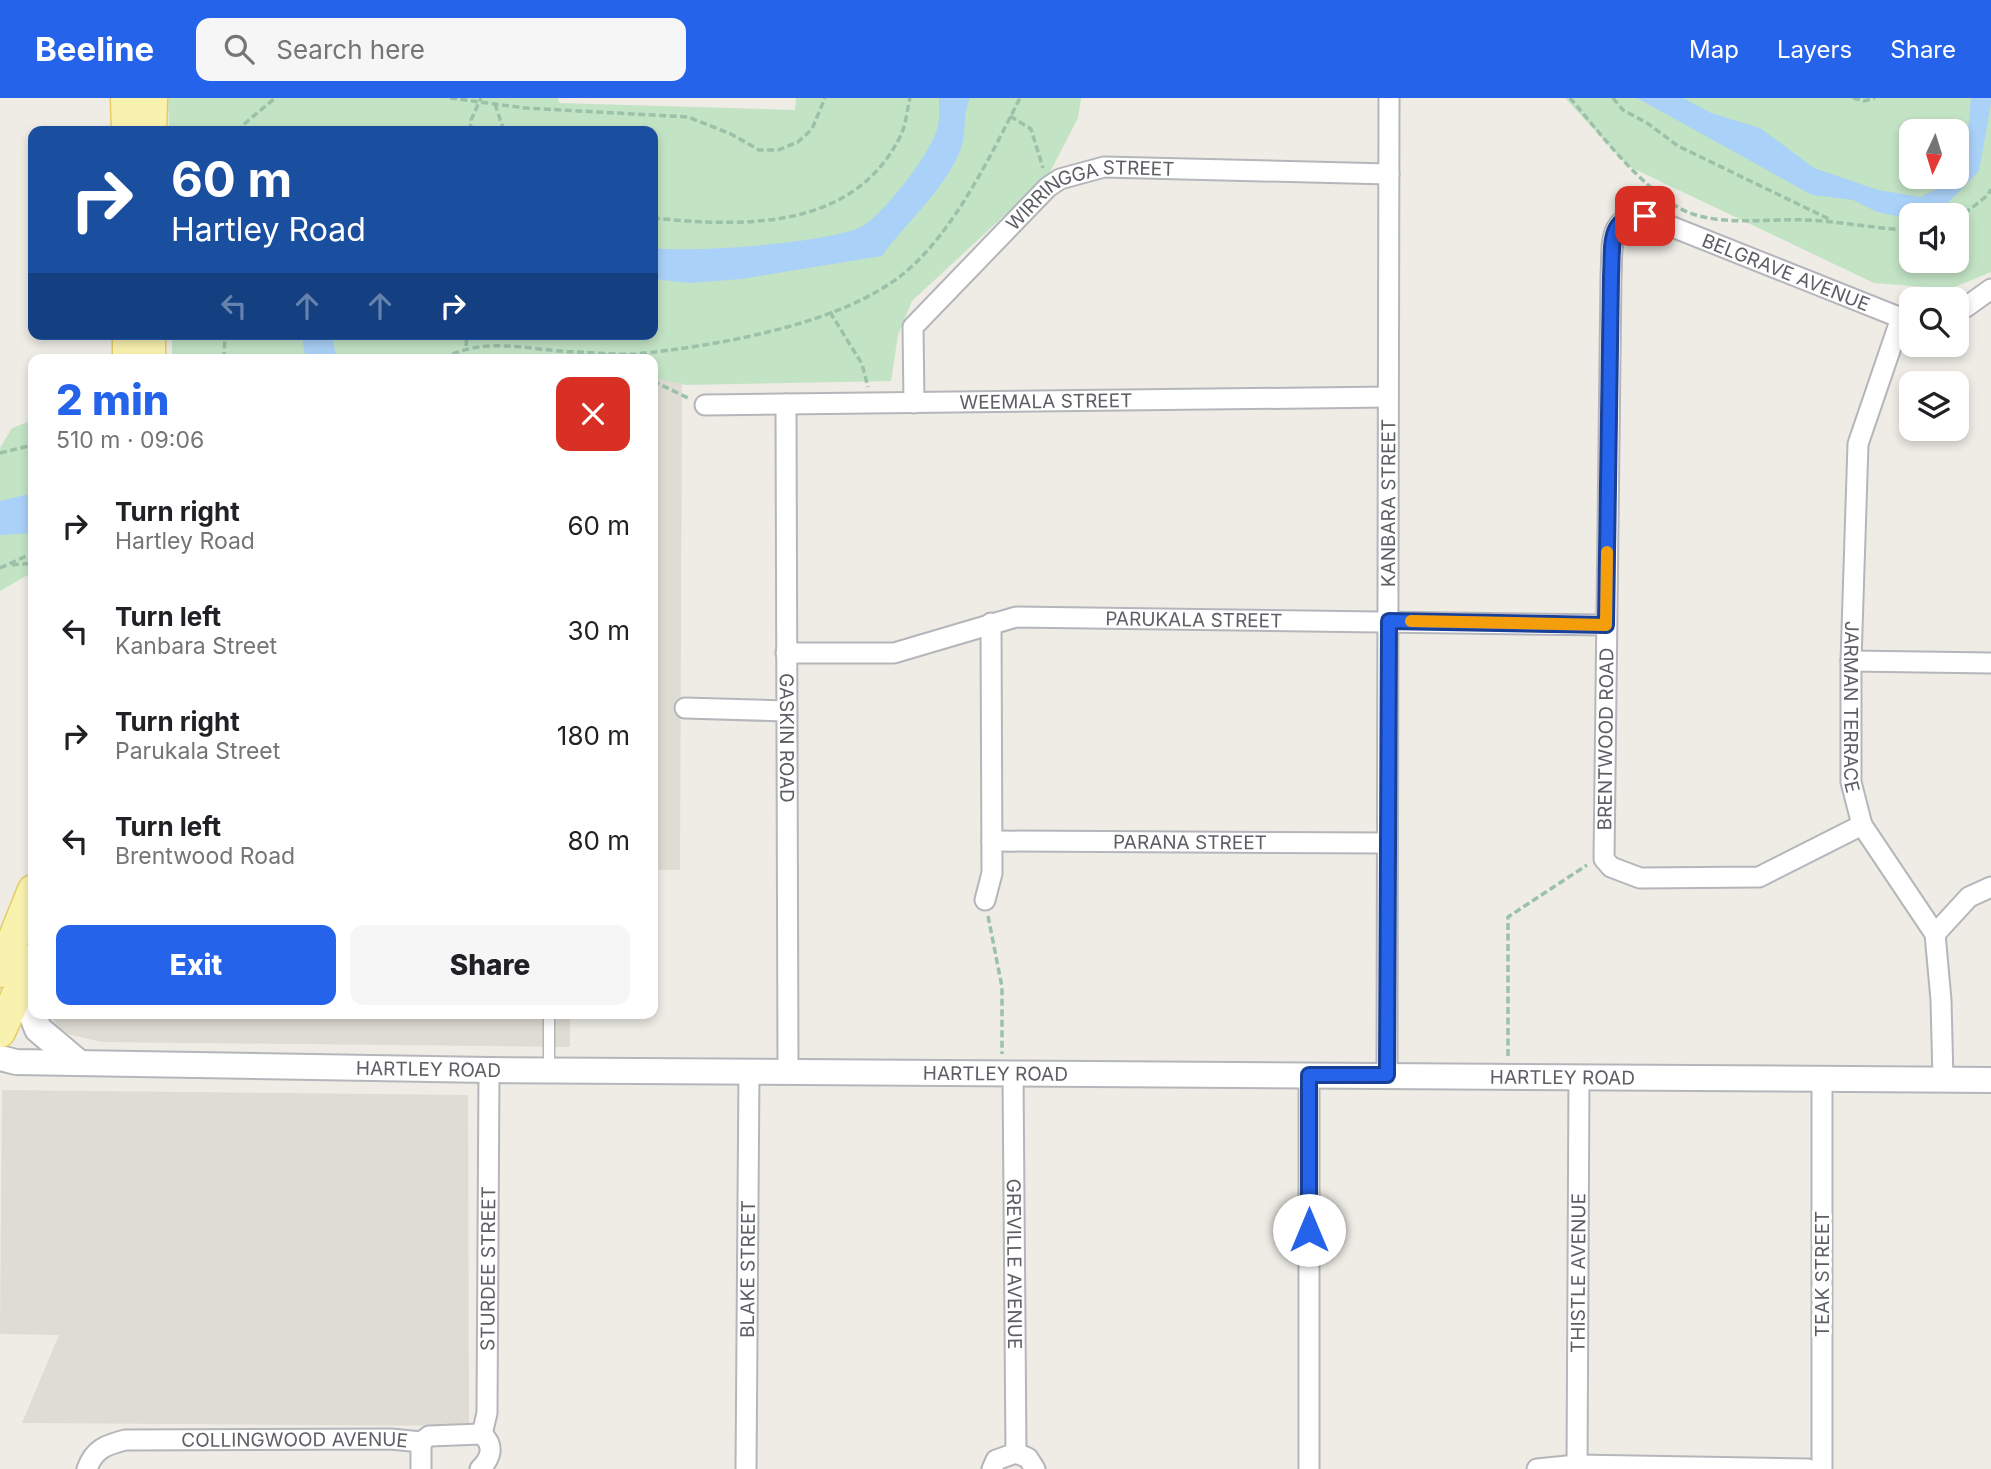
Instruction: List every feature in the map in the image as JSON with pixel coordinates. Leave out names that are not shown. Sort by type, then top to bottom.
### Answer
[{"type":"main road","points":[[126,98],[127,126]]},
{"type":"main road","points":[[151,126],[152,98]]},
{"type":"main road","points":[[0,1032],[19,970],[28,919]]},
{"type":"main road","points":[[19,970],[28,1001]]},
{"type":"main road","points":[[34,1019],[38,1029],[76,1061]]},
{"type":"street","name":"KANBARA STREET","points":[[1387,1075],[1389,98]]},
{"type":"street","name":"WIRRINGGA STREET","points":[[914,403],[913,327],[1048,187],[1060,179],[1104,167],[1389,174]]},
{"type":"street","name":"BELGRAVE AVENUE","points":[[1622,219],[1630,215],[1645,216],[1899,314]]},
{"type":"street","name":"BRENTWOOD ROAD","points":[[1622,219],[1614,231],[1611,276],[1603,849],[1611,867],[1625,875],[1640,878],[1759,877],[1862,825]]},
{"type":"street","points":[[1969,305],[1991,289]]},
{"type":"street","name":"JARMAN TERRACE","points":[[1899,336],[1858,444],[1851,662],[1851,782],[1862,825],[1935,934],[1941,1000],[1943,1079]]},
{"type":"street","name":"WEEMALA STREET","points":[[705,405],[1388,397]]},
{"type":"street","name":"GASKIN ROAD","points":[[786,404],[788,1071]]},
{"type":"street","name":"PARUKALA STREET","points":[[786,653],[894,653],[1016,617],[1606,625]]},
{"type":"street","points":[[985,900],[992,873],[991,623]]},
{"type":"street","points":[[1851,662],[1991,663]]},
{"type":"street","points":[[685,708],[785,711]]},
{"type":"street","name":"PARANA STREET","points":[[992,841],[1387,843]]},
{"type":"street","points":[[1935,934],[1969,897],[1991,887]]},
{"type":"street","name":"HARTLEY ROAD","points":[[0,1058],[16,1062],[489,1070],[1991,1080]]},
{"type":"street","name":"STURDEE STREET","points":[[488,1467],[491,1450],[482,1434],[487,1413],[489,1070]]},
{"type":"street","name":"BLAKE STREET","points":[[746,1469],[749,1070]]},
{"type":"street","name":"GREVILLE AVENUE","points":[[1008,1073],[1016,1453]]},
{"type":"street","points":[[1308,1469],[1309,1075]]},
{"type":"street","name":"THISTLE AVENUE","points":[[1577,1467],[1579,1076]]},
{"type":"street","name":"TEAK STREET","points":[[1822,1079],[1822,1469]]},
{"type":"street","name":"COLLINGWOOD AVENUE","points":[[87,1469],[91,1457],[105,1445],[125,1440],[391,1439],[421,1442],[429,1436],[482,1434]]},
{"type":"street","points":[[421,1442],[421,1469]]},
{"type":"street","points":[[992,1469],[996,1460],[1016,1453],[1028,1458],[1035,1469]]},
{"type":"street","points":[[1536,1469],[1808,1469]]},
{"type":"lane","points":[[549,1069],[550,1019]]},
{"type":"path","points":[[242,126],[275,98]]},
{"type":"path","points":[[450,98],[495,104],[688,117],[731,134],[759,150],[778,150],[798,142],[812,129],[825,98]]},
{"type":"path","points":[[658,218],[732,222],[781,219],[814,212],[854,191],[881,166],[902,133],[910,98]]},
{"type":"path","points":[[453,354],[466,347],[494,345],[633,354],[767,331],[830,312],[903,274],[929,247],[957,208],[1020,98]]},
{"type":"path","points":[[1570,98],[1649,185],[1676,206],[1701,216],[1732,221],[1805,220],[1899,229]]},
{"type":"path","points":[[1613,98],[1623,110],[1647,123],[1678,146],[1826,219],[1843,223]]},
{"type":"path","points":[[1853,98],[1864,101],[1875,98]]},
{"type":"path","points":[[470,126],[480,100]]},
{"type":"path","points":[[495,104],[502,126]]},
{"type":"path","points":[[1010,116],[1031,129],[1048,187]]},
{"type":"path","points":[[1969,210],[1989,195],[1991,189]]},
{"type":"path","points":[[830,312],[868,377],[869,403]]},
{"type":"path","points":[[466,347],[467,340]]},
{"type":"path","points":[[658,383],[705,405]]},
{"type":"path","points":[[0,453],[28,446]]},
{"type":"path","points":[[0,568],[28,556]]},
{"type":"path","points":[[10,565],[28,563]]},
{"type":"path","points":[[1508,1076],[1508,917],[1587,865]]},
{"type":"path","points":[[985,900],[1002,987],[1008,1073]]},
{"type":"shaded area","points":[[658,376],[682,376],[680,870],[658,870]]},
{"type":"shaded area","points":[[53,1019],[570,1019],[570,1047],[102,1042],[63,1033]]},
{"type":"shaded area","points":[[2,1090],[468,1095],[469,1426],[22,1423],[59,1335],[0,1334]]},
{"type":"green space","points":[[168,98],[558,98],[559,103],[795,110],[796,98],[1081,98],[1078,118],[1049,174],[912,301],[898,335],[891,381],[686,385],[658,379],[658,354],[172,354],[172,340],[658,340],[658,126],[169,126]]},
{"type":"green space","points":[[1565,98],[1991,98],[1991,272],[1955,287],[1874,283],[1628,166]]},
{"type":"green space","points":[[28,422],[28,575],[0,591],[0,448],[12,428]]},
{"type":"water","points":[[939,98],[970,98],[960,151],[953,166],[882,256],[741,279],[689,283],[658,280],[658,248],[763,245],[827,236],[851,231],[866,224],[896,194],[916,167],[932,141],[939,114]]},
{"type":"water","points":[[1637,98],[1683,98],[1711,113],[1760,128],[1814,168],[1878,190],[1921,197],[1936,189],[1961,189],[1948,203],[1899,203],[1899,217],[1877,212],[1853,200],[1812,195]]},
{"type":"water","points":[[1971,98],[1991,98],[1991,103],[1979,171],[1969,181]]},
{"type":"water","points":[[302,340],[332,340],[336,354],[305,354]]},
{"type":"water","points":[[28,494],[28,533],[0,535],[0,501]]},
{"type":"slow traffic","points":[[1411,621],[1606,625],[1607,552]]},
{"type":"route","points":[[1309,1230],[1309,1075],[1387,1075],[1389,621],[1606,625],[1614,231],[1622,219],[1630,215],[1645,216]]}]
